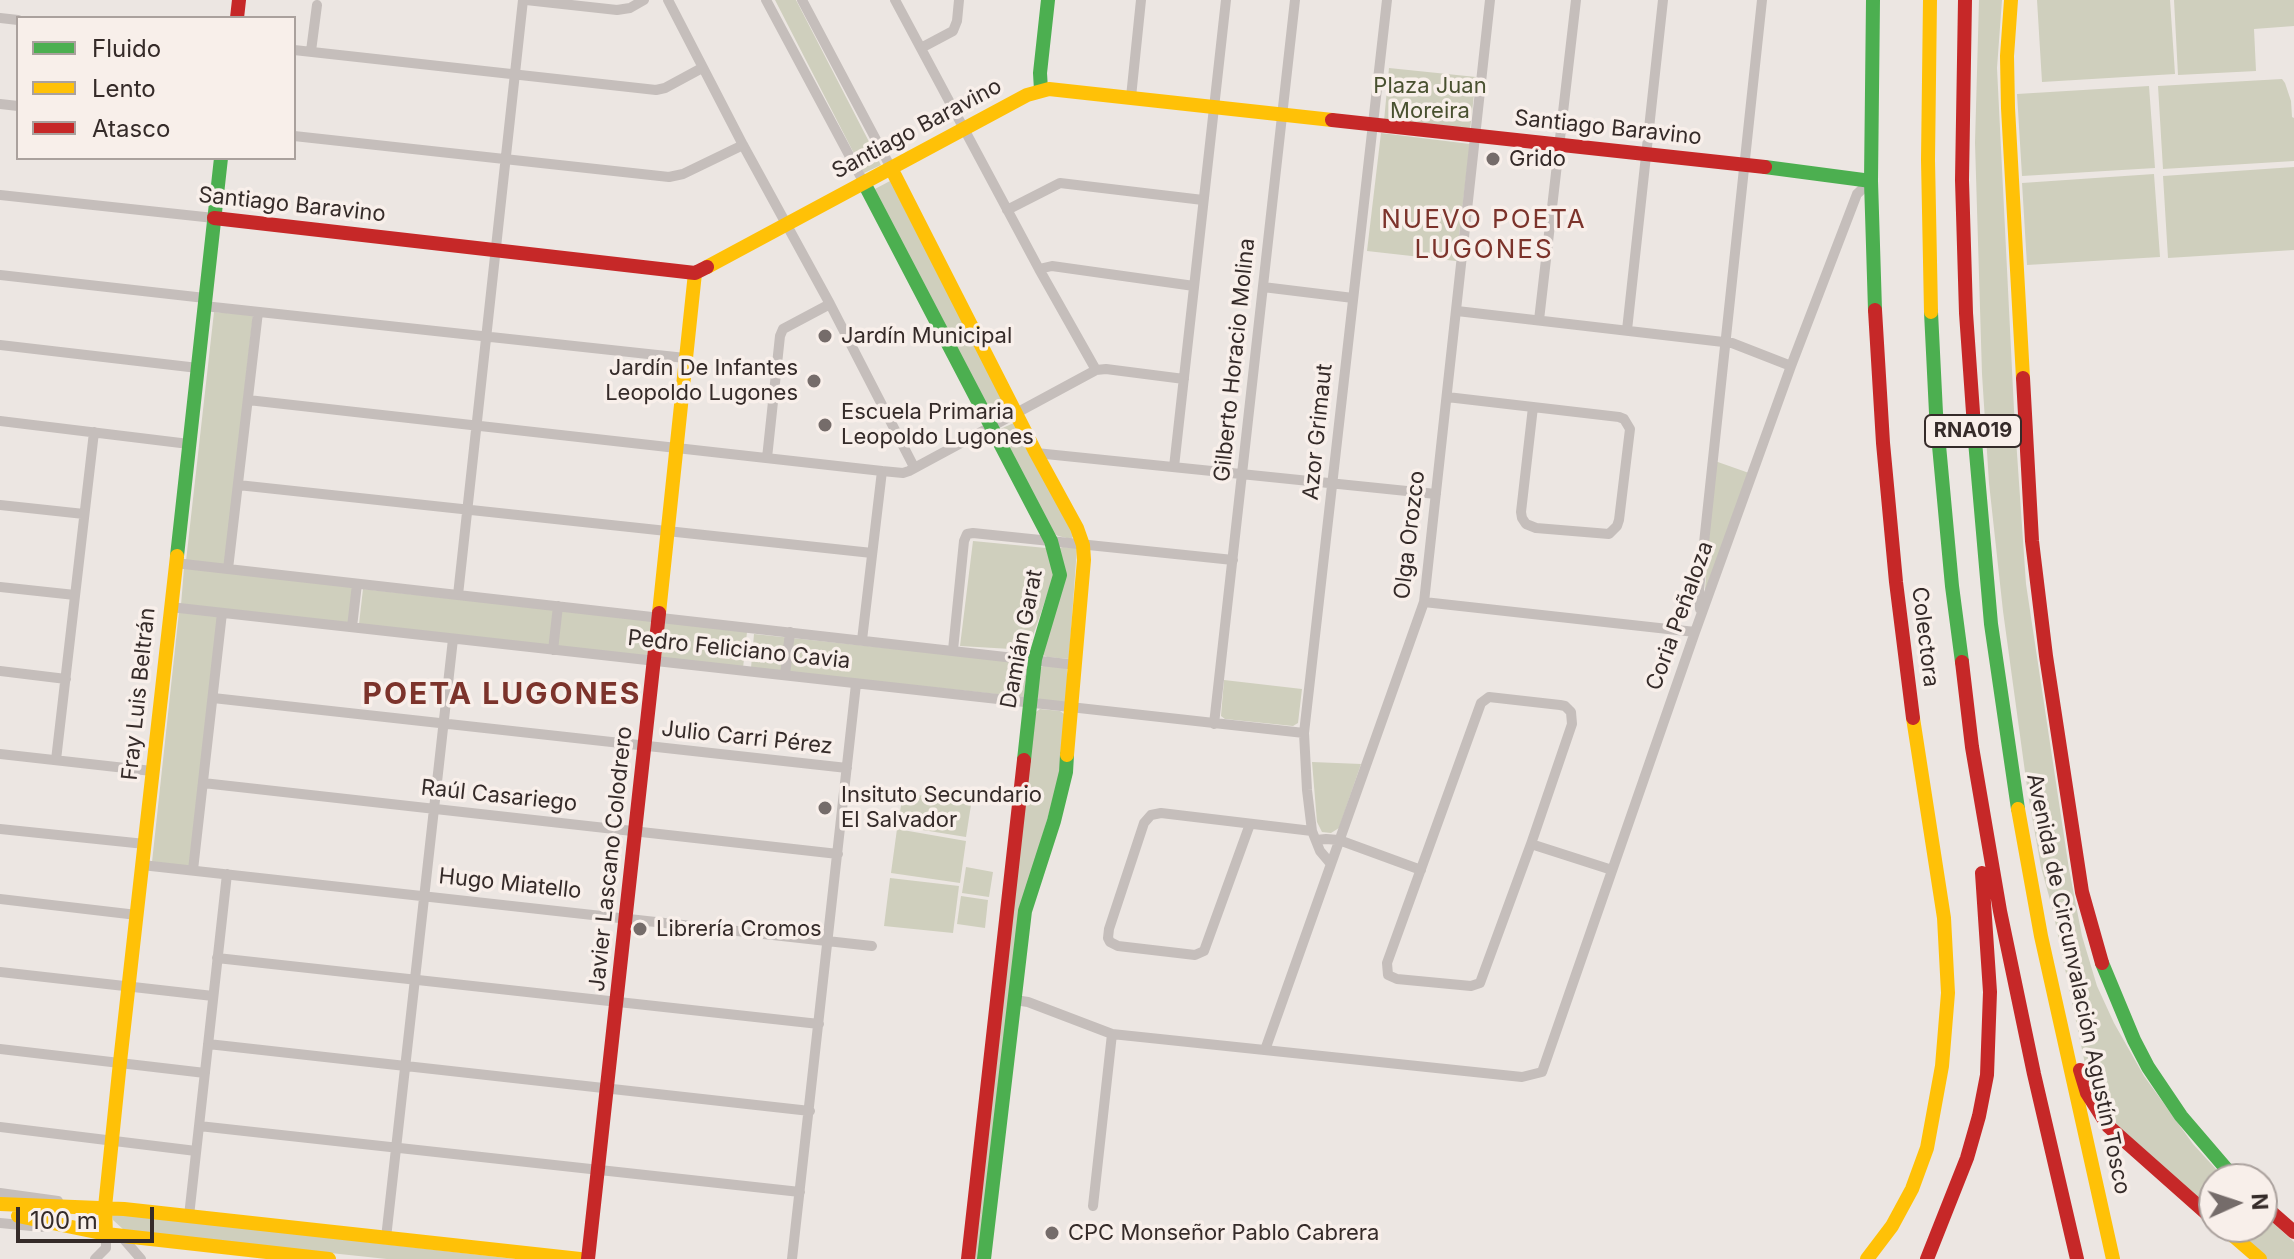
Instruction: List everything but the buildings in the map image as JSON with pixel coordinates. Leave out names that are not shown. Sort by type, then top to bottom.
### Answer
[{"type":"main road","points":[[1041,90],[1048,0]]},
{"type":"main road","name":"Colectora","points":[[1867,1259],[1902,1209],[1921,1170],[1940,1081],[1948,993],[1944,918],[1915,734],[1888,503],[1873,280],[1873,0]]},
{"type":"main road","name":"RNA019","points":[[1930,0],[1928,193],[1932,346],[1945,514],[1965,696],[2006,945],[2077,1259]]},
{"type":"main road","name":"Avenida de Circunvalación Agustín Tosco","points":[[1965,0],[1962,180],[1966,313],[1982,542],[1996,660],[2027,858],[2052,992],[2113,1259]]},
{"type":"main road","points":[[2011,0],[2007,56],[2008,108],[2032,541],[2082,892],[2101,961],[2134,1040],[2181,1116],[2221,1163]]},
{"type":"main road","name":"Santiago Baravino","points":[[214,218],[695,273],[963,129],[1041,90],[1057,89],[1871,181]]},
{"type":"main road","name":"Fray Luis Beltrán","points":[[113,1235],[105,1207],[221,160]]},
{"type":"main road","points":[[891,168],[1083,545],[1076,665],[1064,784],[1027,900],[984,1259]]},
{"type":"main road","name":"Damián Garat","points":[[864,183],[1051,541],[1059,568],[1060,580],[1035,659],[968,1259]]},
{"type":"main road","name":"Javier Lascano Colodrero","points":[[588,1259],[695,273]]},
{"type":"main road","points":[[1927,1259],[1973,1138],[1984,1095],[1989,1055],[1990,992],[1985,903],[1964,768],[1965,696]]},
{"type":"main road","points":[[2027,858],[2053,942],[2081,1072],[2094,1106],[2119,1138],[2198,1206]]},
{"type":"main road","points":[[0,1204],[105,1207],[580,1259]]},
{"type":"main road","points":[[0,1214],[113,1235],[329,1259]]},
{"type":"main road","points":[[2278,1218],[2294,1232]]},
{"type":"main road","points":[[2242,1243],[2260,1259]]},
{"type":"street","points":[[458,595],[524,0],[617,10],[630,8],[644,0]]},
{"type":"street","points":[[668,0],[914,467]]},
{"type":"street","name":"Damián Garat","points":[[766,0],[864,183]]},
{"type":"street","points":[[802,0],[891,168]]},
{"type":"street","points":[[895,0],[1096,370]]},
{"type":"street","points":[[921,48],[953,31],[959,0]]},
{"type":"street","points":[[1131,97],[1141,0]]},
{"type":"street","points":[[1174,467],[1226,0]]},
{"type":"street","name":"Gilberto Horacio Molina","points":[[1214,724],[1295,0]]},
{"type":"street","name":"Azor Grimaut","points":[[1331,864],[1323,857],[1314,836],[1307,790],[1304,733],[1387,0]]},
{"type":"street","name":"Olga Orozco","points":[[1265,1050],[1424,602],[1490,0]]},
{"type":"street","points":[[1539,320],[1576,0]]},
{"type":"street","points":[[1627,330],[1663,0]]},
{"type":"street","points":[[1701,615],[1699,590],[1762,0]]},
{"type":"street","points":[[311,51],[317,5]]},
{"type":"street","points":[[296,50],[660,90],[702,68]]},
{"type":"street","points":[[296,136],[669,177],[683,174],[743,145]]},
{"type":"street","name":"Coria Peñaloza","points":[[1265,1050],[1522,1077],[1542,1072],[1791,366],[1857,194],[1871,181]]},
{"type":"street","points":[[1007,210],[1060,183],[1203,200]]},
{"type":"street","name":"Santiago Baravino","points":[[0,195],[214,218]]},
{"type":"street","points":[[1039,269],[1052,266],[1194,286]]},
{"type":"street","points":[[0,275],[258,312],[685,358]]},
{"type":"street","points":[[1263,287],[1353,298]]},
{"type":"street","points":[[767,458],[780,336],[787,326],[830,304]]},
{"type":"street","points":[[1457,311],[1725,342],[1791,366]]},
{"type":"street","points":[[228,569],[258,312]]},
{"type":"street","points":[[0,345],[198,368]]},
{"type":"street","points":[[248,400],[903,473],[1096,370],[1184,379]]},
{"type":"street","points":[[1447,397],[1533,407],[1619,417],[1629,423],[1619,520],[1609,534],[1536,528],[1526,524],[1522,518],[1533,407]]},
{"type":"street","points":[[0,421],[189,444]]},
{"type":"street","points":[[56,760],[94,432]]},
{"type":"street","points":[[1036,453],[1436,494]]},
{"type":"street","points":[[862,640],[882,471]]},
{"type":"street","points":[[238,485],[872,553]]},
{"type":"street","points":[[0,505],[84,514]]},
{"type":"street","points":[[953,650],[967,534],[1233,560]]},
{"type":"street","name":"Pedro Feliciano Cavia","points":[[175,563],[1076,665]]},
{"type":"street","points":[[352,627],[357,584]]},
{"type":"street","points":[[0,587],[75,595]]},
{"type":"street","points":[[1424,602],[1695,632]]},
{"type":"street","points":[[553,650],[558,606]]},
{"type":"street","name":"Pedro Feliciano Cavia","points":[[170,607],[1304,733]]},
{"type":"street","points":[[193,870],[222,613]]},
{"type":"street","points":[[785,675],[790,632]]},
{"type":"street","points":[[386,1238],[453,639]]},
{"type":"street","points":[[0,671],[66,679]]},
{"type":"street","points":[[792,1259],[856,684]]},
{"type":"street","points":[[1489,697],[1565,706],[1571,712],[1572,724],[1481,980],[1476,985],[1397,979],[1388,975],[1387,963],[1421,870],[1481,703],[1489,697]]},
{"type":"street","name":"Julio Carri Pérez","points":[[213,698],[847,768]]},
{"type":"street","points":[[0,754],[152,771]]},
{"type":"street","name":"Raúl Casariego","points":[[203,783],[838,854]]},
{"type":"street","points":[[1250,824],[1204,951],[1195,955],[1118,946],[1110,942],[1109,929],[1147,818],[1155,813],[1250,824],[1339,840],[1421,870]]},
{"type":"street","points":[[0,829],[145,844]]},
{"type":"street","points":[[1531,844],[1612,870]]},
{"type":"street","name":"Hugo Miatello","points":[[142,865],[872,946]]},
{"type":"street","points":[[189,1216],[227,874]]},
{"type":"street","points":[[0,899],[137,915]]},
{"type":"street","points":[[1002,955],[1019,957]]},
{"type":"street","points":[[217,958],[819,1024]]},
{"type":"street","points":[[0,972],[213,996]]},
{"type":"street","points":[[1015,1000],[1028,1002],[1112,1034],[1265,1050]]},
{"type":"street","points":[[1093,1206],[1112,1034]]},
{"type":"street","points":[[208,1044],[810,1111]]},
{"type":"street","points":[[0,1049],[205,1073]]},
{"type":"street","points":[[199,1126],[800,1192]]},
{"type":"street","points":[[0,1127],[196,1151]]},
{"type":"street","points":[[0,1193],[83,1206]]},
{"type":"street","points":[[0,1223],[87,1231]]},
{"type":"street","points":[[95,1259],[113,1235],[141,1259]]},
{"type":"green space","points":[[775,0],[796,0],[881,165],[864,173]]},
{"type":"green space","points":[[1979,0],[2002,0],[1997,68],[2026,584],[2069,869],[2082,936],[2097,986],[2114,1023],[2144,1076],[2210,1163],[2198,1163],[2198,1200],[2124,1136],[2088,1078],[2041,867],[2003,611],[1989,483],[1982,374],[1975,143]]},
{"type":"green space","points":[[2037,0],[2170,0],[2175,74],[2042,82]]},
{"type":"green space","points":[[2174,0],[2294,0],[2294,26],[2254,29],[2256,71],[2178,75]]},
{"type":"green space","name":"Plaza Juan Moreira","points":[[1389,68],[1476,77],[1470,130],[1384,121]]},
{"type":"green space","points":[[2282,79],[2294,118],[2294,161],[2163,169],[2158,86]]},
{"type":"green space","points":[[2149,86],[2155,168],[2022,176],[2017,94]]},
{"type":"green space","points":[[1381,133],[1470,144],[1456,261],[1367,251]]},
{"type":"green space","points":[[2294,167],[2294,250],[2168,258],[2163,176]]},
{"type":"green space","points":[[2154,174],[2160,257],[2027,265],[2022,183]]},
{"type":"green space","points":[[890,181],[1008,408],[992,417],[873,190]]},
{"type":"green space","points":[[214,312],[253,315],[225,565],[186,561]]},
{"type":"green space","points":[[1016,422],[1075,535],[1071,539],[1051,532],[998,430]]},
{"type":"green space","points":[[1715,461],[1749,473],[1704,602]]},
{"type":"green space","points":[[973,541],[1046,548],[1054,575],[1028,650],[960,646]]},
{"type":"green space","points":[[1058,548],[1077,548],[1069,659],[1041,654]]},
{"type":"green space","points":[[184,568],[353,587],[349,623],[181,605]]},
{"type":"green space","points":[[363,589],[555,610],[551,646],[359,624]]},
{"type":"green space","points":[[561,611],[651,620],[647,657],[557,646]]},
{"type":"green space","points":[[179,612],[218,616],[190,866],[152,862]]},
{"type":"green space","points":[[664,622],[747,632],[743,668],[661,659]]},
{"type":"green space","points":[[754,634],[1028,663],[1024,697],[751,668]]},
{"type":"green space","points":[[1043,666],[1067,669],[1067,699],[1064,703],[1042,701],[1035,696],[1037,670]]},
{"type":"green space","points":[[1224,680],[1302,689],[1298,723],[1293,726],[1225,719],[1221,716]]},
{"type":"green space","points":[[1040,709],[1060,711],[1067,716],[1062,768],[1031,875],[979,1259],[970,1259],[1033,714]]},
{"type":"green space","points":[[1312,762],[1361,764],[1339,828],[1331,833],[1322,832],[1317,822]]},
{"type":"green space","points":[[903,792],[971,805],[966,837],[898,826]]},
{"type":"green space","points":[[897,829],[966,841],[960,883],[891,873]]},
{"type":"green space","points":[[966,867],[993,872],[989,897],[962,893]]},
{"type":"green space","points":[[890,878],[959,886],[953,933],[884,926]]},
{"type":"green space","points":[[961,896],[988,900],[985,928],[957,924]]},
{"type":"green space","points":[[114,1213],[515,1259],[387,1259],[131,1232],[113,1220]]},
{"type":"green space","points":[[2278,1228],[2294,1242],[2294,1259],[2266,1259],[2248,1243],[2278,1243]]},
{"type":"traffic: fast","points":[[1041,90],[1048,0]]},
{"type":"traffic: fast","points":[[1873,0],[1871,181],[1875,310]]},
{"type":"traffic: fast","points":[[177,556],[221,160]]},
{"type":"traffic: fast","points":[[1765,167],[1871,181]]},
{"type":"traffic: fast","points":[[864,183],[1051,541],[1060,575],[1035,659],[1024,760]]},
{"type":"traffic: fast","points":[[1931,312],[1936,413],[1962,662]]},
{"type":"traffic: fast","points":[[1975,441],[1991,624],[2018,809]]},
{"type":"traffic: fast","points":[[984,1259],[1025,911],[1054,821],[1067,755]]},
{"type":"traffic: fast","points":[[2102,963],[2148,1067],[2181,1116],[2221,1163]]},
{"type":"traffic: slow","points":[[1930,0],[1928,160],[1931,312]]},
{"type":"traffic: slow","points":[[2011,0],[2007,56],[2008,108],[2023,378]]},
{"type":"traffic: slow","points":[[707,267],[1027,95],[1049,89],[1332,120]]},
{"type":"traffic: slow","points":[[891,168],[1083,545],[1067,755]]},
{"type":"traffic: slow","points":[[659,613],[695,273]]},
{"type":"traffic: slow","points":[[106,1234],[105,1207],[120,1062],[177,556]]},
{"type":"traffic: slow","points":[[1867,1259],[1892,1226],[1912,1189],[1927,1148],[1942,1066],[1948,993],[1944,918],[1913,718]]},
{"type":"traffic: slow","points":[[2018,809],[2041,936],[2113,1259]]},
{"type":"traffic: slow","points":[[0,1204],[124,1209],[580,1259]]},
{"type":"traffic: slow","points":[[18,1216],[106,1234],[329,1259]]},
{"type":"traffic: slow","points":[[2242,1243],[2260,1259]]},
{"type":"traffic: jam","points":[[237,16],[239,0]]},
{"type":"traffic: jam","points":[[1965,0],[1962,180],[1966,313],[1975,441]]},
{"type":"traffic: jam","points":[[1332,120],[1765,167]]},
{"type":"traffic: jam","points":[[214,218],[695,273],[707,267]]},
{"type":"traffic: jam","points":[[1875,310],[1883,443],[1913,718]]},
{"type":"traffic: jam","points":[[2023,378],[2032,541],[2046,656],[2082,892],[2102,963]]},
{"type":"traffic: jam","points":[[588,1259],[659,613]]},
{"type":"traffic: jam","points":[[1962,662],[1972,747],[2000,911],[2077,1259]]},
{"type":"traffic: jam","points":[[968,1259],[1024,760]]},
{"type":"traffic: jam","points":[[1927,1259],[1967,1158],[1987,1075],[1990,992],[1982,873]]},
{"type":"traffic: jam","points":[[2080,1070],[2087,1093],[2108,1126],[2198,1206]]},
{"type":"traffic: jam","points":[[2278,1218],[2294,1232]]},
{"type":"place","name":"Grido","points":[[1493,159]]},
{"type":"place","name":"Jardín Municipal","points":[[825,336]]},
{"type":"place","name":"Jardín De Infantes Leopoldo Lugones","points":[[814,381]]},
{"type":"place","name":"Escuela Primaria Leopoldo Lugones","points":[[825,425]]},
{"type":"place","name":"Insituto Secundario El Salvador","points":[[825,808]]},
{"type":"place","name":"Librería Cromos","points":[[640,929]]},
{"type":"place","name":"CPC Monseñor Pablo Cabrera","points":[[1052,1233]]},
{"type":"district","name":"NUEVO POETA LUGONES","points":[[1484,235]]},
{"type":"district","name":"POETA LUGONES","points":[[502,695]]}]
